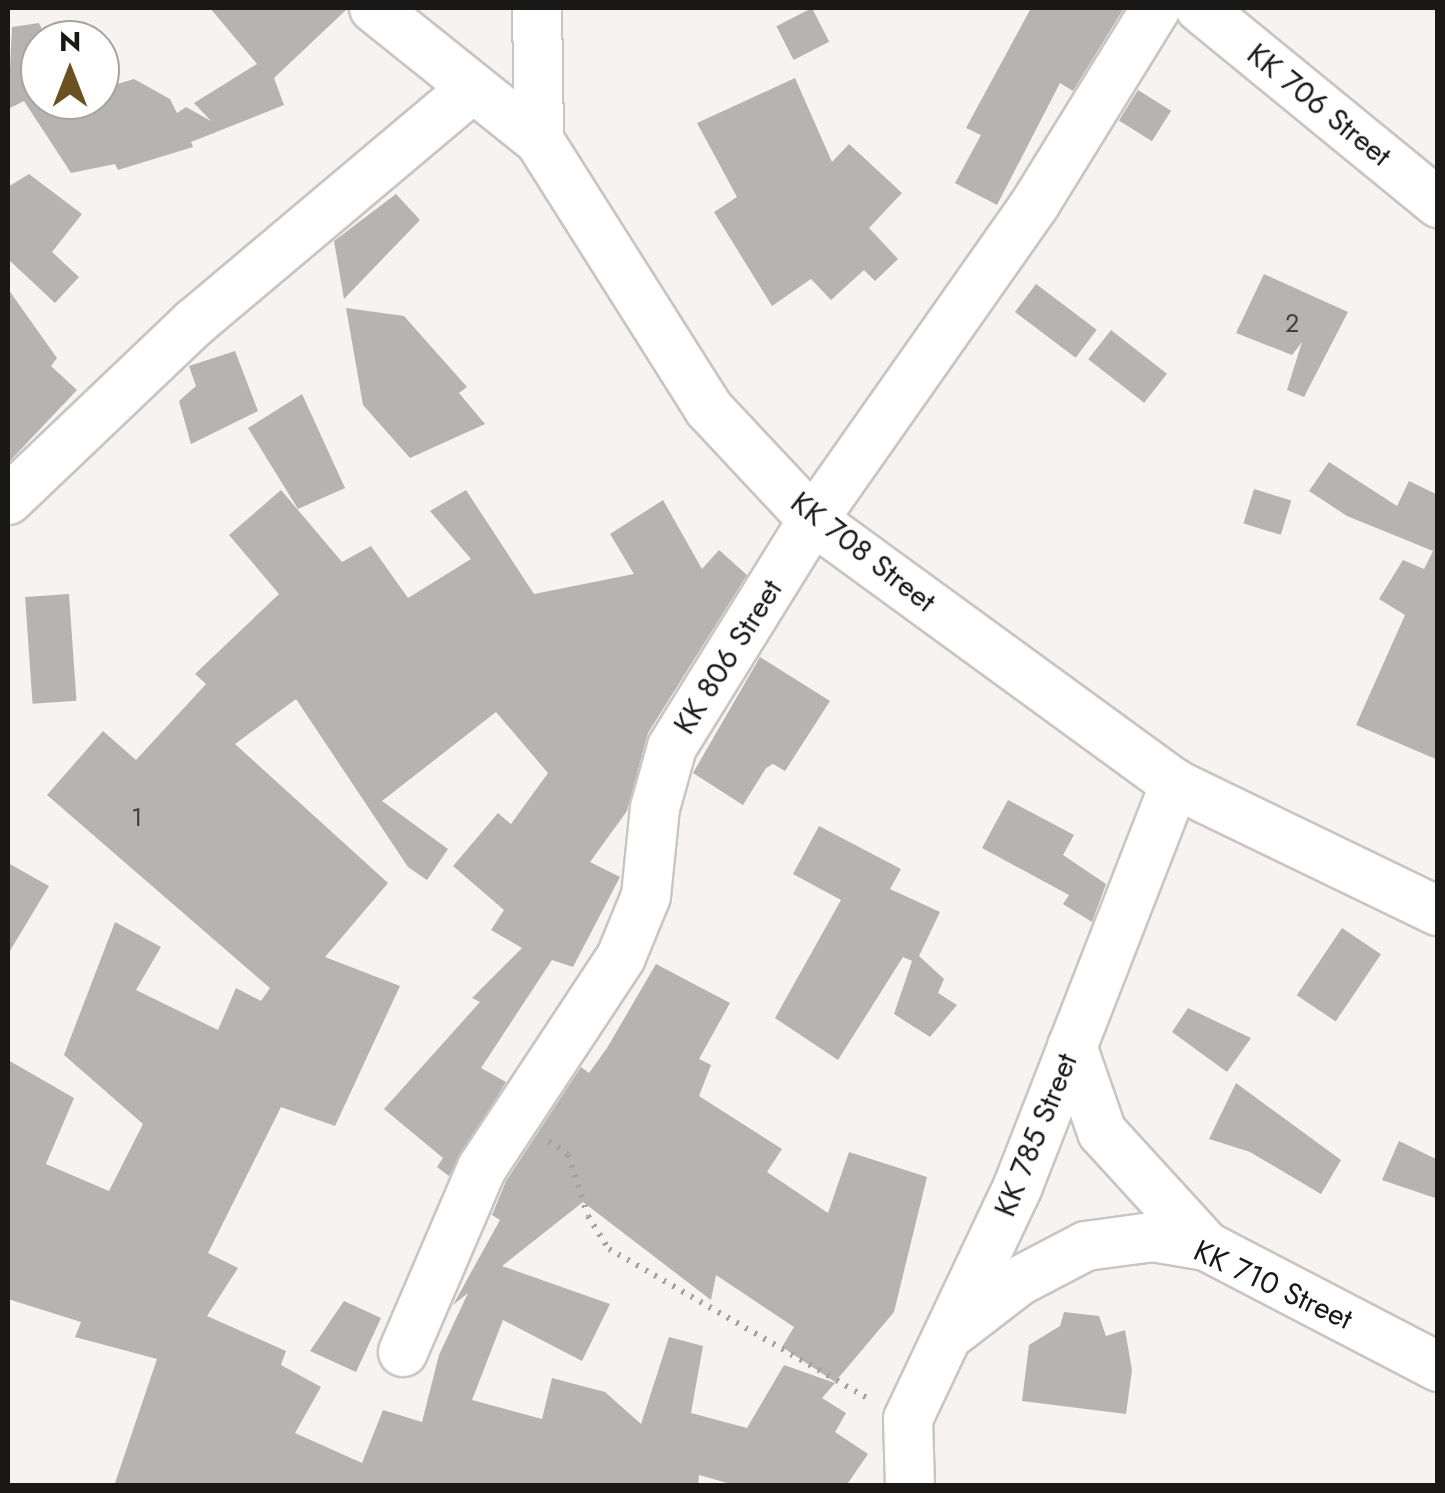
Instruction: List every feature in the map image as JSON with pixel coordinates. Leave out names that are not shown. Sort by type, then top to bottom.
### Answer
[{"type":"street","name":"KK 708 Street","points":[[374,8],[538,140],[709,408],[813,520],[1176,784],[1438,911]]},
{"type":"street","points":[[537,8],[538,140]]},
{"type":"street","name":"KK 806 Street","points":[[403,1352],[482,1168],[622,957],[646,896],[654,808],[672,748],[813,520],[1035,204],[1156,8]]},
{"type":"street","name":"KK 706 Street","points":[[1200,8],[1438,203]]},
{"type":"street","points":[[8,500],[194,323],[472,88]]},
{"type":"street","name":"KK 785 Street","points":[[910,1486],[908,1419],[1018,1186],[1176,784]]},
{"type":"street","points":[[1072,1046],[1102,1132],[1206,1246]]},
{"type":"street","name":"KK 710 Street","points":[[947,1336],[1019,1280],[1086,1246],[1153,1237],[1206,1246],[1438,1366]]},
{"type":"path","points":[[516,1116],[568,1156],[588,1216],[609,1249],[798,1363],[908,1419]]},
{"type":"building","points":[[210,8],[347,9],[274,78],[284,105],[191,142],[193,147],[118,170],[115,164],[71,173],[36,120],[120,120],[120,83],[134,79],[170,99],[177,113],[186,107],[211,121],[194,103],[257,64]]},
{"type":"building","points":[[812,8],[829,42],[794,60],[776,26]]},
{"type":"building","points":[[1031,8],[1124,8],[1073,91],[1060,83],[997,205],[955,183],[981,135],[966,128]]},
{"type":"building","points":[[20,26],[20,103],[8,109],[12,27]]},
{"type":"building","points":[[795,78],[832,162],[849,144],[902,193],[869,228],[898,259],[875,281],[864,270],[831,300],[811,279],[772,306],[714,212],[737,197],[697,123]]},
{"type":"building","points":[[1138,90],[1171,111],[1152,141],[1119,121]]},
{"type":"building","points":[[29,174],[82,214],[52,252],[79,277],[55,303],[8,259],[8,187]]},
{"type":"building","points":[[396,194],[420,220],[344,299],[334,241]]},
{"type":"building","points":[[1264,274],[1348,312],[1304,397],[1287,390],[1302,342],[1292,355],[1236,333]]},
{"type":"building","points":[[1036,284],[1097,330],[1076,358],[1015,312]]},
{"type":"building","points":[[8,289],[57,358],[51,366],[77,390],[8,463]]},
{"type":"building","points":[[346,308],[404,316],[467,387],[459,393],[485,424],[410,458],[363,405]]},
{"type":"building","points":[[1111,330],[1167,374],[1144,403],[1088,359]]},
{"type":"building","points":[[235,351],[258,411],[191,444],[179,401],[196,386],[189,366]]},
{"type":"building","points":[[302,394],[345,488],[298,509],[248,428]]},
{"type":"building","points":[[1329,462],[1397,506],[1409,481],[1438,495],[1438,760],[1356,725],[1405,615],[1379,599],[1403,560],[1424,569],[1433,551],[1347,516],[1309,491]]},
{"type":"building","points":[[1254,489],[1291,500],[1281,535],[1243,523]]},
{"type":"building","points":[[281,490],[342,562],[371,546],[408,598],[471,559],[430,511],[466,490],[534,594],[634,574],[610,534],[663,500],[702,569],[719,550],[747,575],[648,733],[627,811],[590,862],[620,877],[573,967],[552,960],[481,1068],[506,1082],[449,1176],[437,1167],[443,1158],[384,1109],[480,1002],[472,998],[522,948],[491,930],[504,910],[453,866],[498,813],[511,824],[548,773],[496,712],[382,801],[448,849],[427,880],[408,867],[296,699],[235,744],[388,883],[325,957],[400,986],[335,1126],[281,1107],[208,1253],[238,1268],[207,1316],[286,1351],[281,1365],[321,1387],[295,1433],[362,1463],[383,1410],[422,1422],[439,1355],[468,1293],[453,1305],[500,1220],[492,1215],[506,1181],[581,1067],[589,1073],[607,1048],[656,964],[730,1003],[699,1059],[711,1065],[699,1096],[782,1149],[767,1172],[828,1213],[849,1152],[927,1177],[894,1312],[835,1382],[782,1347],[794,1327],[716,1275],[711,1300],[583,1202],[502,1266],[610,1304],[582,1361],[503,1320],[472,1400],[542,1419],[552,1378],[605,1392],[641,1424],[669,1337],[703,1346],[691,1413],[747,1428],[784,1365],[835,1383],[822,1398],[846,1413],[835,1432],[868,1454],[846,1486],[738,1486],[699,1475],[698,1486],[114,1486],[157,1359],[75,1337],[81,1322],[8,1299],[8,1060],[74,1098],[46,1164],[109,1191],[143,1124],[64,1055],[115,922],[161,947],[136,990],[218,1030],[236,988],[261,1001],[270,988],[47,795],[103,731],[136,760],[206,684],[195,674],[279,594],[229,535]]},
{"type":"building","points":[[69,594],[76,701],[33,704],[25,597]]},
{"type":"building","points":[[760,657],[830,701],[785,771],[773,764],[766,768],[743,805],[693,773]]},
{"type":"building","points":[[1008,800],[1074,835],[1063,855],[1106,884],[1092,922],[1063,904],[1069,895],[982,848]]},
{"type":"building","points":[[819,826],[901,869],[890,889],[940,912],[919,956],[944,979],[938,993],[957,1005],[930,1037],[894,1014],[912,961],[903,957],[838,1060],[775,1018],[841,900],[793,874]]},
{"type":"building","points":[[8,863],[49,886],[8,954]]},
{"type":"building","points":[[1342,928],[1381,954],[1336,1021],[1297,995]]},
{"type":"building","points":[[1188,1008],[1251,1038],[1227,1072],[1172,1032]]},
{"type":"building","points":[[1236,1083],[1341,1160],[1321,1194],[1250,1152],[1209,1139]]},
{"type":"building","points":[[1399,1141],[1438,1160],[1438,1199],[1382,1180]]},
{"type":"building","points":[[344,1301],[381,1318],[356,1372],[310,1351]]},
{"type":"building","points":[[1064,1312],[1099,1316],[1106,1336],[1125,1330],[1132,1370],[1126,1414],[1022,1401],[1029,1345],[1060,1326]]}]
